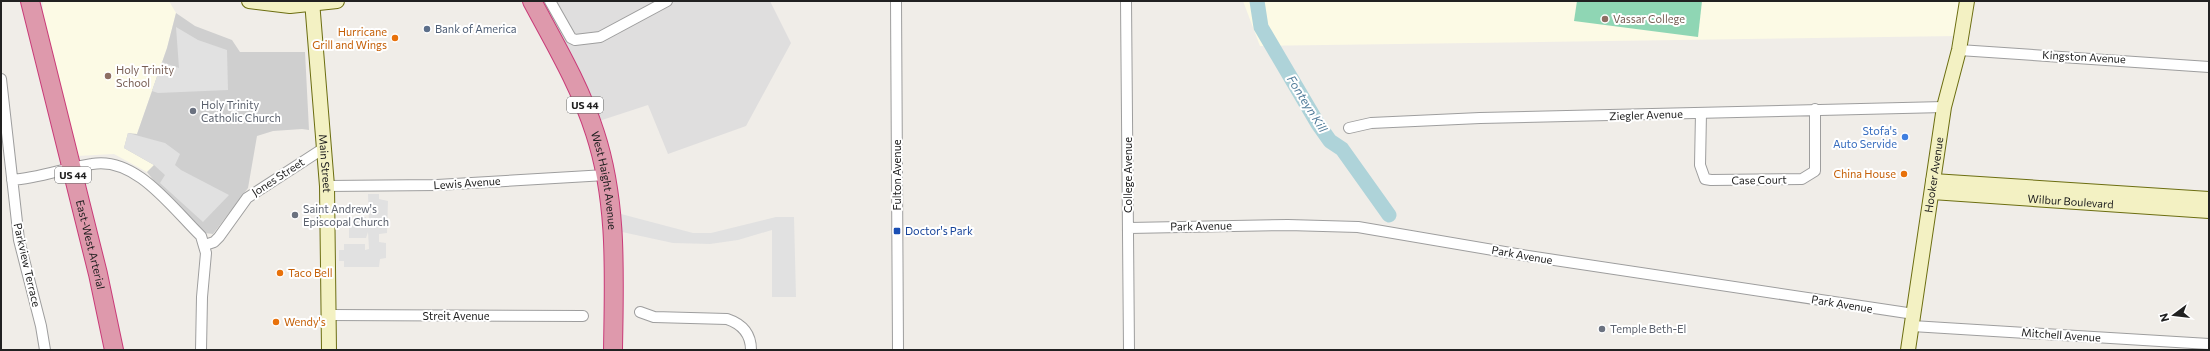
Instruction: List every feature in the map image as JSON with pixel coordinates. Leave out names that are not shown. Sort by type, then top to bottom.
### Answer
[{"type":"highway","name":"East-West Arterial","points":[[30,1],[103,296],[114,350]]},
{"type":"highway","name":"West Haight Avenue","points":[[532,1],[585,104],[595,132],[606,175],[613,234],[613,350]]},
{"type":"street","points":[[249,1],[278,6],[337,1]]},
{"type":"street","points":[[550,1],[571,38],[578,40],[600,37],[667,1]]},
{"type":"street","name":"Fulton Avenue","points":[[896,1],[898,350]]},
{"type":"street","name":"College Avenue","points":[[1126,1],[1129,350]]},
{"type":"street","name":"Hooker Avenue","points":[[1908,350],[1944,107],[1959,50],[1967,1]]},
{"type":"street","name":"Main Street","points":[[312,3],[327,186],[328,350]]},
{"type":"street","name":"Kingston Avenue","points":[[1959,50],[2209,66]]},
{"type":"street","name":"Parkview Terrace","points":[[1,79],[19,240],[41,326],[45,350]]},
{"type":"street","name":"Ziegler Avenue","points":[[1349,128],[1371,123],[1480,118],[1944,107]]},
{"type":"street","name":"Case Court","points":[[1701,113],[1700,165],[1705,179],[1802,179],[1815,171],[1815,109]]},
{"type":"street","name":"Jones Street","points":[[205,245],[214,242],[219,237],[247,198],[324,148]]},
{"type":"street","points":[[12,180],[42,176],[101,162],[126,167],[144,179],[201,236],[205,245],[206,253],[202,297],[201,350]]},
{"type":"street","name":"Lewis Avenue","points":[[327,186],[437,185],[606,175]]},
{"type":"street","name":"Wilbur Boulevard","points":[[1933,187],[2209,199]]},
{"type":"street","name":"Wilbur Boulevard","points":[[1933,187],[2209,211]]},
{"type":"street","name":"Park Avenue","points":[[1128,228],[1288,225],[1358,227],[1913,320]]},
{"type":"street","points":[[640,312],[654,317],[727,319],[737,323],[745,331],[750,338],[751,349]]},
{"type":"street","name":"Streit Avenue","points":[[328,315],[583,316]]},
{"type":"street","name":"Mitchell Avenue","points":[[1913,320],[2209,344]]},
{"type":"shaded area","name":"Holy Trinity School","points":[[43,1],[169,1],[176,13],[167,48],[137,134],[154,165],[147,172],[114,154],[77,156],[43,14]]},
{"type":"shaded area","points":[[541,1],[770,1],[791,43],[746,126],[668,154],[648,105],[599,121]]},
{"type":"shaded area","name":"Vassar College","points":[[1243,1],[1963,1],[1958,36],[1260,46]]},
{"type":"shaded area","points":[[176,13],[195,26],[232,40],[240,52],[305,52],[309,130],[273,131],[257,136],[248,188],[213,234],[205,233],[169,200],[147,172],[154,165],[124,148],[128,133],[137,134],[167,48]]},
{"type":"shaded area","points":[[176,27],[198,40],[227,50],[228,90],[158,93],[152,91],[162,62],[179,68]]},
{"type":"shaded area","points":[[128,133],[165,143],[180,154],[175,165],[181,170],[229,195],[203,222],[160,183],[165,175],[154,165],[124,148]]},
{"type":"shaded area","points":[[368,194],[379,194],[379,199],[388,201],[387,233],[379,234],[379,242],[386,243],[386,258],[380,259],[379,267],[344,267],[344,261],[339,261],[339,250],[344,250],[344,244],[365,244],[365,250],[369,249],[368,232],[366,238],[349,238],[349,224],[355,222],[356,217],[366,217],[366,223],[369,222]]},
{"type":"shaded area","points":[[621,214],[693,233],[711,233],[776,217],[794,217],[796,297],[772,297],[772,230],[738,240],[710,244],[673,243],[622,232]]},
{"type":"green space","points":[[1577,1],[1702,1],[1698,37],[1574,21]]},
{"type":"waterway","name":"Fonteyn Kill","points":[[1257,1],[1261,27],[1318,124],[1330,141],[1342,149],[1389,215]]},
{"type":"place","name":"Vassar College","points":[[1605,19]]},
{"type":"place","name":"Bank of America","points":[[427,29]]},
{"type":"place","name":"Hurricane Grill and Wings","points":[[395,38]]},
{"type":"place","name":"Holy Trinity School","points":[[108,76]]},
{"type":"place","name":"Holy Trinity Catholic Church","points":[[193,111]]},
{"type":"place","name":"Stofa's Auto Servide","points":[[1905,137]]},
{"type":"place","name":"China House","points":[[1904,174]]},
{"type":"place","name":"Saint Andrew's Episcopal Church","points":[[295,215]]},
{"type":"place","name":"Doctor's Park","points":[[897,231]]},
{"type":"place","name":"Taco Bell","points":[[280,273]]},
{"type":"place","name":"Wendy's","points":[[276,322]]},
{"type":"place","name":"Temple Beth-El","points":[[1602,329]]}]
